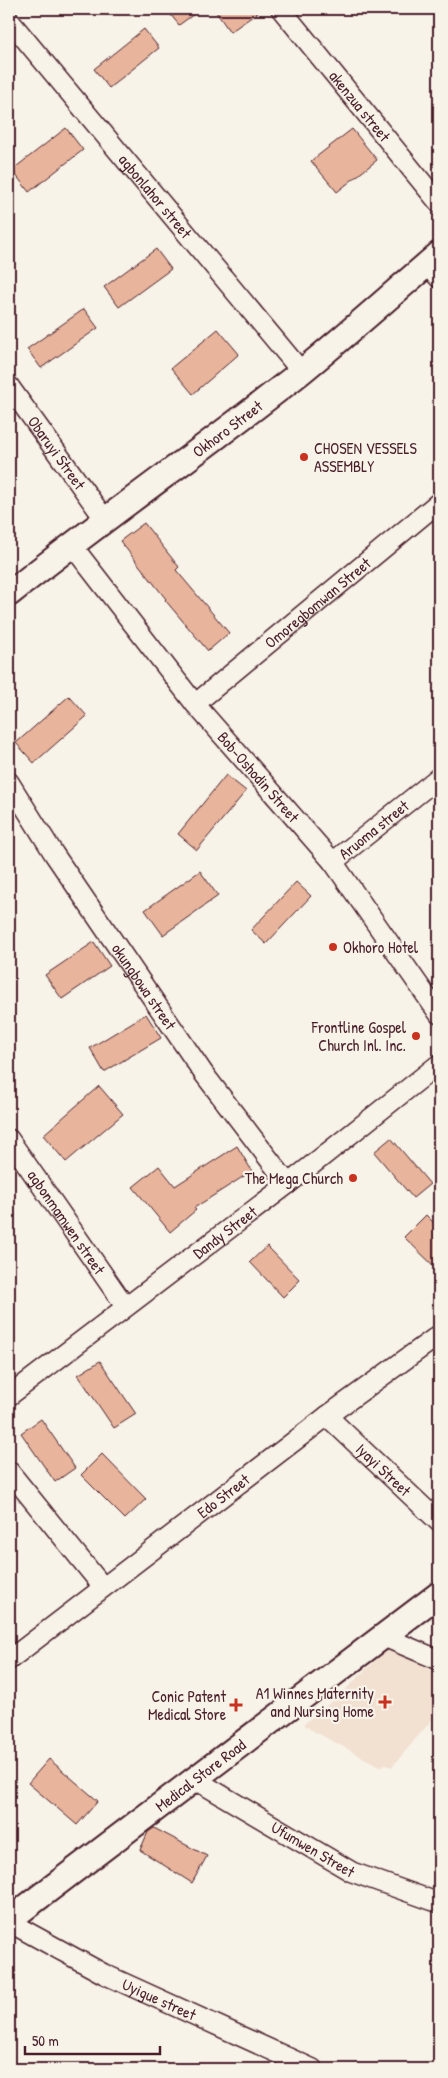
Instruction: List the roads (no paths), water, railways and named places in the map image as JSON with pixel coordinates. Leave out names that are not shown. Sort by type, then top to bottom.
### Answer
[{"type":"street","name":"akenzua street","points":[[281,9],[439,203]]},
{"type":"street","name":"agbonlahor street","points":[[9,20],[301,372]]},
{"type":"street","name":"Okhoro Street","points":[[9,594],[71,544],[106,521],[301,372],[435,265]]},
{"type":"street","name":"Obaruyi Street","points":[[9,386],[106,521]]},
{"type":"street","name":"Omoregbomwan Street","points":[[195,704],[439,502]]},
{"type":"street","name":"Bob-Oshodin Street","points":[[71,544],[195,704],[333,862],[439,1014]]},
{"type":"street","name":"Aruoma street","points":[[333,862],[439,777]]},
{"type":"street","name":"okungbowa street","points":[[9,782],[54,854],[204,1074],[288,1184]]},
{"type":"street","name":"Dandy Street","points":[[9,1396],[288,1184],[439,1064]]},
{"type":"street","name":"agbonmamwen street","points":[[9,1139],[125,1306]]},
{"type":"street","name":"Edo Street","points":[[9,1660],[327,1416],[439,1335]]},
{"type":"street","name":"Iyayi Street","points":[[327,1416],[439,1522]]},
{"type":"street","points":[[9,1471],[104,1587]]},
{"type":"street","name":"Medical Store Road","points":[[9,1921],[439,1594]]},
{"type":"street","points":[[382,1636],[439,1660]]},
{"type":"street","name":"Ufumwen Street","points":[[196,1780],[352,1872],[439,1903]]},
{"type":"street","name":"Uyigue street","points":[[9,1921],[104,1974],[313,2069]]},
{"type":"place","name":"CHOSEN VESSELS ASSEMBLY","points":[[304,457]]},
{"type":"place","name":"Okhoro Hotel","points":[[333,947]]},
{"type":"place","name":"Frontline Gospel Church Inl. Inc.","points":[[416,1036]]},
{"type":"place","name":"The Mega Church","points":[[353,1178]]},
{"type":"place","name":"A1 Winnes Maternity and Nursing Home","points":[[385,1702]]},
{"type":"place","name":"Conic Patent Medical Store","points":[[236,1705]]}]
